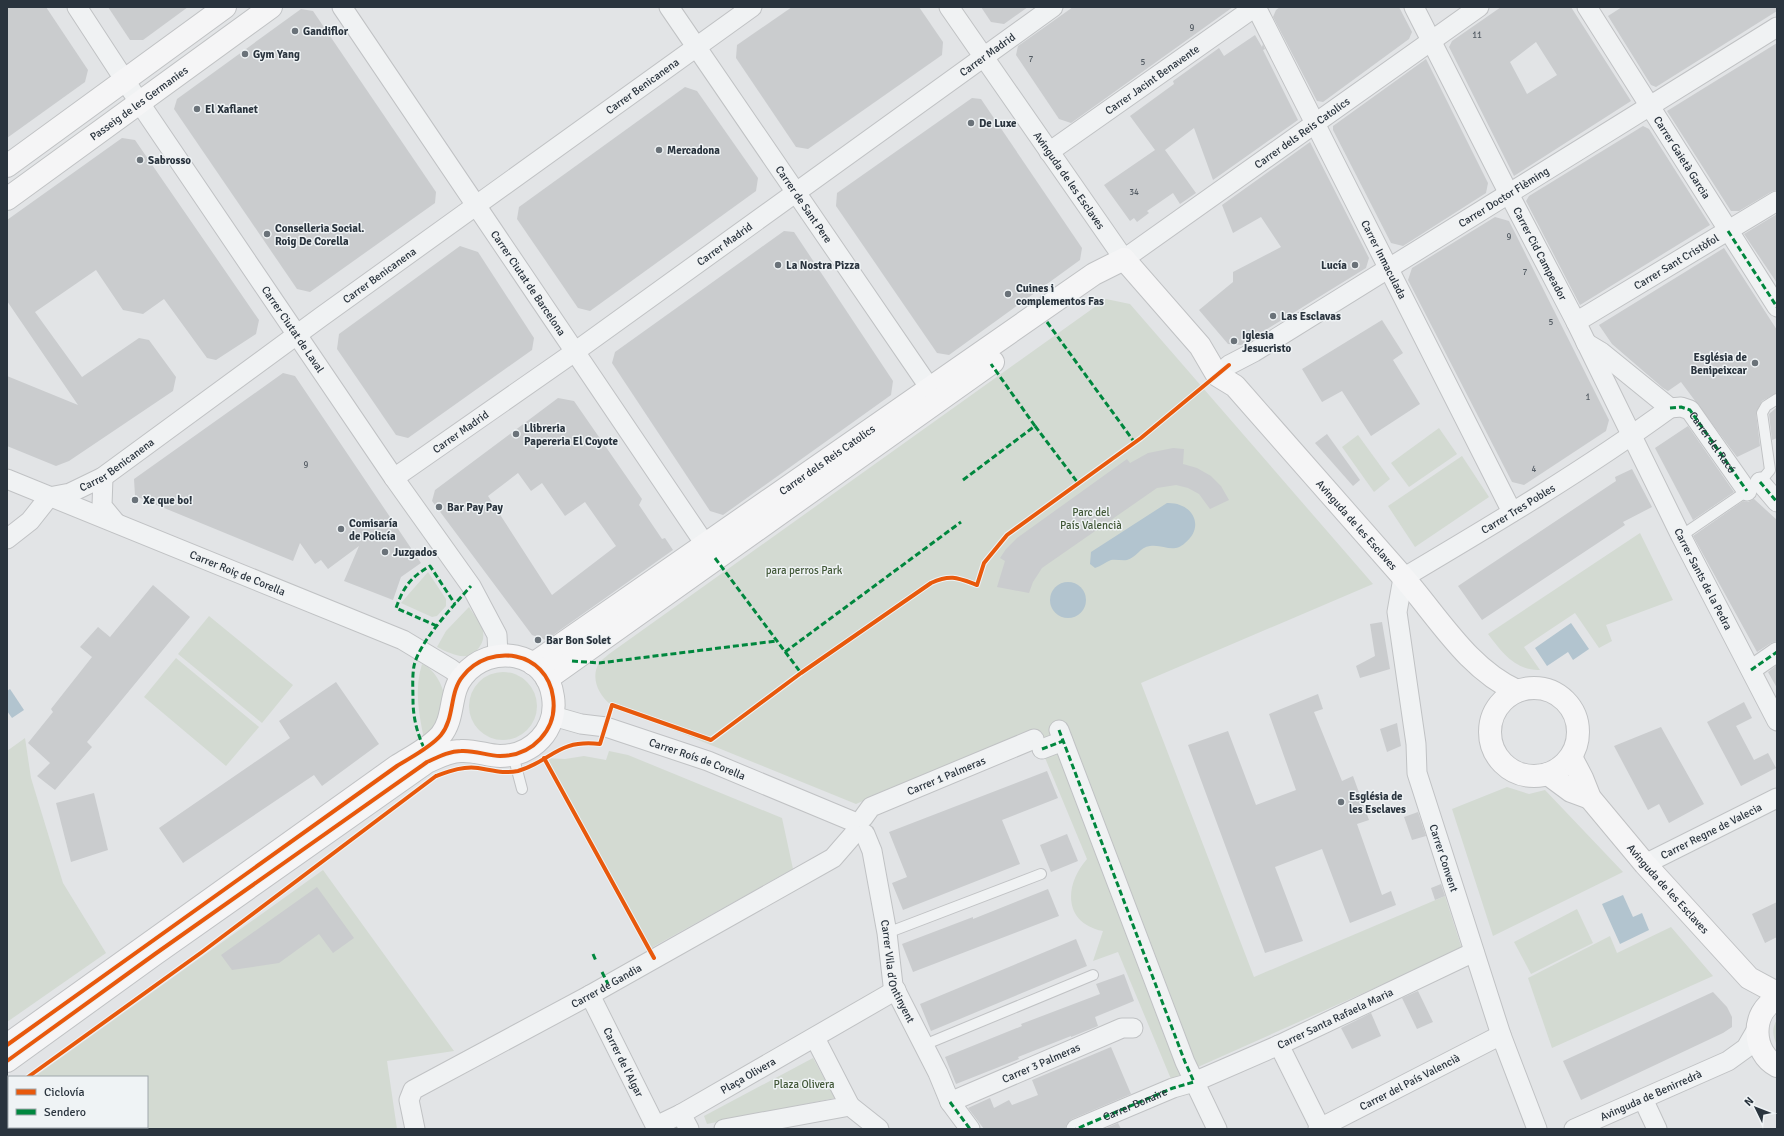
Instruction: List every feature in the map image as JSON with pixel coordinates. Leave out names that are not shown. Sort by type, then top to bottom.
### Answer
[{"type":"street","name":"Carrer Ciutat de Laval","points":[[77,7],[139,102],[394,478],[471,586],[497,635],[498,655]]},
{"type":"street","points":[[7,166],[225,7]]},
{"type":"street","name":"Passeig de les Germanies","points":[[7,199],[271,7]]},
{"type":"street","name":"Carrer Ciutat de Barcelona","points":[[342,7],[576,351],[709,552]]},
{"type":"street","name":"Carrer de Sant Pere","points":[[669,7],[934,394]]},
{"type":"street","name":"Carrer Benicanena","points":[[49,497],[70,493],[103,476],[752,7]]},
{"type":"street","name":"Avinguda de les Esclaves","points":[[949,7],[1124,259],[1212,358],[1477,665],[1500,684],[1517,691]]},
{"type":"street","name":"Carrer Madrid","points":[[394,478],[576,351],[983,56],[1053,7]]},
{"type":"street","name":"Carrer Inmaculada","points":[[1255,7],[1512,512]]},
{"type":"street","name":"Carrer Jacint Benavente","points":[[1049,152],[1255,7]]},
{"type":"street","name":"Carrer Cid Campeador","points":[[1414,7],[1576,322],[1631,436]]},
{"type":"street","name":"Carrer dels Reis Catolics","points":[[934,394],[1047,322],[1124,259],[1479,7]]},
{"type":"street","name":"Carrer Gaietà Garcia","points":[[1587,7],[1777,307]]},
{"type":"street","name":"Carrer Doctor Flèming","points":[[1212,358],[1254,352],[1777,27]]},
{"type":"street","name":"Carrer Sant Cristòfol","points":[[1576,322],[1777,201]]},
{"type":"street","name":"Carrer dels Reis Catolics","points":[[540,671],[934,394],[1094,274],[1124,259]]},
{"type":"street","points":[[1101,279],[1124,279],[1148,287]]},
{"type":"street","points":[[1586,343],[1601,352],[1670,408],[1631,436]]},
{"type":"street","name":"Carrer del Racó","points":[[1670,408],[1681,407],[1690,410],[1754,487],[1777,502]]},
{"type":"street","name":"Carrer Tres Pobles","points":[[1403,578],[1512,512],[1631,436]]},
{"type":"street","name":"Carrer Sants de la Pedra","points":[[1631,436],[1777,721]]},
{"type":"street","points":[[103,476],[102,506],[116,523]]},
{"type":"street","name":"Carrer Roiç de Corella","points":[[7,479],[403,640],[462,677]]},
{"type":"street","points":[[7,539],[30,521],[49,497]]},
{"type":"street","name":"Carrer Convent","points":[[1403,578],[1397,612],[1416,744],[1418,773],[1501,1035],[1536,1129]]},
{"type":"street","points":[[1751,670],[1777,652]]},
{"type":"street","points":[[7,1045],[396,766],[434,742],[442,734],[447,724],[453,705],[455,690],[462,677],[472,666],[484,659],[498,655],[510,655],[522,658],[540,671],[552,693],[554,704],[553,716],[548,730],[539,741],[527,750],[513,755],[498,756],[484,752],[461,751],[448,753],[417,769],[7,1061]]},
{"type":"street","name":"Avinguda de les Esclaves","points":[[1477,665],[1489,701],[1491,720]]},
{"type":"street","points":[[1538,687],[1553,691],[1566,700],[1575,713],[1579,728],[1578,743],[1571,757],[1560,768],[1548,774],[1533,776],[1518,773],[1504,765],[1492,745],[1490,735],[1491,720],[1498,706],[1509,695],[1517,691],[1523,688],[1538,687]]},
{"type":"street","points":[[453,705],[455,720],[461,733],[471,744],[484,752]]},
{"type":"street","name":"Carrer Roís de Corella","points":[[553,716],[581,724],[606,727],[708,761],[854,824]]},
{"type":"street","name":"Carrer 1 Palmeras","points":[[854,824],[871,807],[1061,735],[1185,1062],[1194,1082]]},
{"type":"street","name":"Avinguda de les Esclaves","points":[[1571,757],[1590,798],[1645,864],[1749,978],[1777,993]]},
{"type":"street","name":"Avinguda de les Esclaves","points":[[1548,774],[1571,790],[1590,798]]},
{"type":"street","name":"Carrer Regne de Valecia","points":[[1645,864],[1777,798]]},
{"type":"street","name":"Carrer Vila d'Ontinyent","points":[[854,824],[872,851],[887,933],[893,985],[924,1045],[950,1102],[970,1129]]},
{"type":"street","name":"Carrer de Gandia","points":[[415,1129],[409,1100],[413,1090],[590,995],[833,858],[854,824]]},
{"type":"street","name":"Carrer Santa Rafaela Maria","points":[[1194,1082],[1279,1045],[1474,952]]},
{"type":"street","name":"Avinguda de les Esclaves","points":[[1749,978],[1758,1025],[1760,1048],[1772,1062]]},
{"type":"street","name":"Plaça Olivera","points":[[657,1128],[685,1122],[799,1044],[815,1038],[896,990]]},
{"type":"street","name":"Carrer de l'Algar","points":[[590,995],[657,1128]]},
{"type":"street","points":[[1758,1025],[1765,1009],[1777,999]]},
{"type":"street","name":"Avinguda de Benirredrà","points":[[1574,1129],[1728,1061],[1746,1048],[1758,1025]]},
{"type":"street","name":"Carrer 3 Palmeras","points":[[950,1102],[1122,1028],[1133,1028]]},
{"type":"street","name":"Carrer del País Valencià","points":[[1319,1129],[1501,1035]]},
{"type":"street","points":[[815,1038],[850,1106],[879,1129]]},
{"type":"street","points":[[1279,1045],[1319,1129]]},
{"type":"street","name":"Avinguda de Benirredrà","points":[[1728,1061],[1772,1062]]},
{"type":"street","points":[[1194,1082],[1217,1129]]},
{"type":"street","name":"Carrer Bonaire","points":[[1076,1129],[1173,1088],[1194,1082]]},
{"type":"street","points":[[1643,1099],[1657,1129]]},
{"type":"street","points":[[724,1129],[850,1106]]},
{"type":"lane","points":[[1681,536],[1754,487],[1770,470],[1762,413],[1766,406],[1777,400]]},
{"type":"lane","points":[[513,755],[522,789]]},
{"type":"lane","points":[[887,933],[1042,874]]},
{"type":"lane","points":[[924,1045],[1093,975]]},
{"type":"green space","name":"Parc del País Valencià","points":[[1106,299],[1130,304],[1373,584],[1141,683],[1254,977],[1445,896],[1462,949],[1171,1079],[1118,952],[1093,961],[1103,931],[1090,927],[1080,920],[1074,912],[1071,902],[1071,891],[1074,880],[1079,869],[1087,859],[1033,729],[856,804],[610,704],[599,691],[595,674],[599,663],[609,654]]},
{"type":"green space","points":[[1439,428],[1457,454],[1409,487],[1391,463]]},
{"type":"green space","points":[[1358,435],[1390,479],[1374,492],[1342,447]]},
{"type":"green space","points":[[1462,456],[1489,497],[1415,547],[1388,506]]},
{"type":"green space","points":[[1640,533],[1673,600],[1606,625],[1612,641],[1599,648],[1575,613],[1524,647],[1540,670],[1523,667],[1516,664],[1498,647],[1488,634]]},
{"type":"green space","points":[[428,572],[446,599],[446,606],[437,616],[432,617],[401,603]]},
{"type":"green space","points":[[469,607],[483,631],[483,641],[476,651],[471,655],[460,656],[454,655],[437,647],[446,631]]},
{"type":"green space","points":[[209,616],[293,685],[262,723],[178,654]]},
{"type":"green space","points":[[176,658],[259,727],[226,766],[144,697]]},
{"type":"green space","points":[[422,664],[434,673],[438,679],[442,687],[445,703],[441,721],[424,739],[418,702],[418,683]]},
{"type":"green space","points":[[503,672],[516,675],[527,682],[534,693],[537,706],[534,719],[527,730],[516,737],[503,740],[490,737],[479,730],[472,719],[469,706],[472,693],[479,682],[490,675]]},
{"type":"green space","points":[[25,738],[31,778],[63,883],[106,953],[7,1022],[7,751]]},
{"type":"green space","points":[[609,751],[628,755],[782,818],[793,869],[651,948],[544,758],[565,759],[584,756],[606,760]]},
{"type":"green space","points":[[1507,787],[1529,794],[1545,790],[1623,872],[1493,936],[1452,809]]},
{"type":"green space","points":[[323,870],[454,1051],[387,1061],[397,1129],[7,1129],[8,1096],[8,1128],[148,1128],[148,1076],[35,1076]]},
{"type":"green space","points":[[1577,909],[1593,943],[1531,974],[1514,942]]},
{"type":"green space","points":[[1671,927],[1713,976],[1552,1048],[1528,978],[1610,936],[1617,953]]},
{"type":"green space","points":[[1777,1020],[1777,1045],[1773,1032]]},
{"type":"green space","name":"Plaza Olivera","points":[[813,1058],[835,1098],[707,1124],[704,1116]]},
{"type":"water","points":[[1167,503],[1183,506],[1193,516],[1195,529],[1185,543],[1176,548],[1150,546],[1141,550],[1130,559],[1111,560],[1095,568],[1090,564],[1091,552]]},
{"type":"water","points":[[1072,582],[1081,587],[1085,593],[1085,607],[1081,613],[1072,618],[1064,618],[1055,613],[1051,607],[1050,596],[1055,587],[1061,583]]},
{"type":"water","points":[[1571,623],[1589,649],[1573,660],[1568,652],[1547,666],[1535,648]]},
{"type":"water","points":[[10,689],[24,710],[12,718],[7,711],[7,691]]},
{"type":"water","points":[[1623,895],[1633,917],[1642,913],[1649,930],[1620,944],[1602,904]]},
{"type":"building","points":[[7,7],[46,7],[88,70],[85,82],[7,138]]},
{"type":"building","points":[[108,7],[188,7],[143,40],[130,40]]},
{"type":"building","points":[[792,7],[919,7],[943,42],[942,55],[808,149],[796,147],[736,58],[737,45]]},
{"type":"building","points":[[981,7],[1028,7],[1004,24],[991,22]]},
{"type":"building","points":[[1073,7],[1233,7],[1071,123],[1059,119],[1016,55],[1018,46]]},
{"type":"building","points":[[1280,7],[1399,7],[1412,32],[1409,39],[1323,102],[1317,101],[1273,17],[1276,10]]},
{"type":"building","points":[[1501,7],[1571,7],[1631,101],[1514,176],[1449,47],[1452,41]],"holes":[[[1536,42],[1557,75],[1527,94],[1510,62]]]},
{"type":"building","points":[[1622,7],[1777,7],[1777,11],[1656,87],[1651,85],[1608,16]]},
{"type":"building","points":[[301,9],[313,11],[436,192],[435,203],[310,292],[297,289],[174,109],[177,99]]},
{"type":"building","points":[[1255,35],[1262,47],[1263,44],[1265,49],[1263,50],[1298,120],[1213,180],[1194,128],[1165,150],[1196,193],[1180,204],[1173,193],[1147,211],[1149,213],[1137,222],[1134,218],[1130,221],[1104,185],[1155,150],[1130,116],[1174,84],[1173,81],[1219,48],[1224,56]]},
{"type":"building","points":[[1777,43],[1777,190],[1739,211],[1731,211],[1667,111]]},
{"type":"building","points":[[1426,59],[1488,183],[1486,193],[1403,246],[1391,243],[1333,130],[1333,126]]},
{"type":"building","points":[[685,87],[697,91],[758,178],[756,191],[590,311],[578,308],[517,219],[519,207]]},
{"type":"building","points":[[972,98],[981,99],[1082,248],[1080,260],[949,355],[937,353],[836,206],[837,193]]},
{"type":"building","points":[[1643,126],[1649,129],[1710,225],[1580,305],[1526,201],[1529,196]]},
{"type":"building","points":[[122,138],[135,140],[259,320],[256,334],[216,360],[207,358],[164,299],[143,314],[123,310],[96,270],[35,312],[82,377],[139,338],[149,340],[176,377],[173,391],[69,461],[56,466],[7,446],[7,376],[78,405],[7,301],[7,220]]},
{"type":"building","points":[[1310,142],[1369,258],[1366,268],[1241,345],[1228,344],[1199,310],[1233,282],[1233,272],[1281,247],[1261,217],[1233,233],[1222,205]]},
{"type":"building","points":[[1777,214],[1777,283],[1744,234]]},
{"type":"building","points":[[1495,217],[1509,221],[1609,420],[1606,431],[1524,485],[1512,482],[1408,280],[1412,268]]},
{"type":"building","points":[[784,231],[794,232],[893,381],[891,395],[723,515],[710,511],[612,363],[615,352]]},
{"type":"building","points":[[460,246],[478,252],[534,338],[532,350],[408,438],[396,435],[337,349],[339,334]]},
{"type":"building","points":[[1724,248],[1777,330],[1777,393],[1762,401],[1756,413],[1760,446],[1737,457],[1681,382],[1668,391],[1663,388],[1612,344],[1599,325]]},
{"type":"building","points":[[1382,320],[1403,353],[1393,360],[1420,404],[1371,436],[1342,391],[1322,402],[1302,369]]},
{"type":"building","points":[[283,373],[295,376],[421,563],[401,577],[393,600],[344,581],[359,546],[328,569],[321,560],[315,564],[300,543],[293,561],[135,496],[134,479]]},
{"type":"building","points":[[558,398],[574,401],[642,499],[639,505],[662,539],[665,538],[673,550],[546,640],[532,635],[432,501],[435,490]],"holes":[[[518,473],[531,491],[542,483],[565,516],[585,502],[616,546],[552,595],[488,496]]]},
{"type":"building","points":[[1777,407],[1777,438],[1772,440],[1769,414]]},
{"type":"building","points":[[1688,426],[1734,492],[1693,520],[1655,448]]},
{"type":"building","points":[[1327,434],[1360,480],[1353,486],[1315,443]]},
{"type":"building","points":[[1173,448],[1184,449],[1183,464],[1197,468],[1211,476],[1221,486],[1229,500],[1210,509],[1199,494],[1188,488],[1176,485],[1157,488],[1042,568],[1033,582],[1029,593],[997,587],[1005,561],[1000,558],[1006,549],[1017,538],[1127,459],[1130,463],[1148,453]]},
{"type":"building","points":[[1632,469],[1652,507],[1623,522],[1625,525],[1482,620],[1458,586],[1616,481],[1615,477]]},
{"type":"building","points":[[1754,499],[1777,520],[1777,641],[1757,652],[1693,536],[1743,501],[1748,502]]},
{"type":"building","points":[[153,585],[190,617],[87,742],[92,747],[55,790],[37,776],[50,763],[28,743],[53,712],[51,709],[92,657],[80,647],[98,627],[110,637]]},
{"type":"building","points":[[1382,622],[1390,669],[1360,678],[1356,666],[1375,656],[1370,624]]},
{"type":"building","points":[[1777,665],[1777,688],[1768,672]]},
{"type":"building","points":[[336,682],[379,744],[322,786],[314,775],[183,863],[159,828],[290,738],[279,721]]},
{"type":"building","points":[[1318,694],[1323,709],[1314,712],[1342,781],[1353,776],[1369,820],[1357,824],[1382,895],[1391,891],[1396,905],[1350,923],[1322,849],[1275,867],[1303,941],[1265,953],[1188,745],[1228,731],[1256,805],[1296,790],[1269,714]]},
{"type":"building","points":[[1744,702],[1752,718],[1736,726],[1754,760],[1768,753],[1776,768],[1741,786],[1707,722]]},
{"type":"building","points":[[1397,723],[1401,746],[1387,752],[1380,729]]},
{"type":"building","points":[[1661,727],[1704,804],[1669,823],[1659,804],[1648,810],[1614,746]]},
{"type":"building","points":[[1047,771],[1058,798],[1002,820],[1020,864],[903,910],[892,883],[907,877],[889,832]]},
{"type":"building","points":[[94,793],[108,850],[71,862],[56,803]]},
{"type":"building","points":[[1418,812],[1426,836],[1412,840],[1404,817]]},
{"type":"building","points":[[1067,834],[1078,861],[1051,872],[1040,845]]},
{"type":"building","points":[[1441,884],[1445,896],[1435,900],[1431,888]]},
{"type":"building","points":[[317,887],[354,938],[333,953],[319,934],[279,963],[232,970],[221,955]]},
{"type":"building","points":[[1048,889],[1059,916],[913,972],[902,944],[973,917],[973,919]]},
{"type":"building","points":[[1777,902],[1777,937],[1765,943],[1752,914]]},
{"type":"building","points":[[1076,939],[1087,966],[931,1031],[920,1004]]},
{"type":"building","points":[[1124,974],[1134,1001],[1095,1017],[1098,1026],[1018,1057],[1019,1059],[956,1084],[945,1057],[1022,1026],[1021,1024],[1100,994],[1096,984]]},
{"type":"building","points":[[1418,991],[1433,1022],[1417,1029],[1402,998]]},
{"type":"building","points":[[1713,992],[1727,1007],[1732,1017],[1732,1027],[1723,1033],[1581,1100],[1563,1061]]},
{"type":"building","points":[[1371,1013],[1381,1036],[1352,1049],[1341,1028]]},
{"type":"building","points":[[1111,1047],[1131,1094],[1072,1119],[1067,1123],[1065,1129],[984,1129],[968,1108],[990,1098],[994,1108],[1009,1100],[1012,1105],[1038,1095],[1032,1080]]},
{"type":"building","points":[[1118,1123],[1121,1129],[1104,1129]]},
{"type":"marked path","points":[[1728,231],[1777,307]]},
{"type":"marked path","points":[[1047,322],[1135,443]]},
{"type":"marked path","points":[[963,480],[1035,426],[991,364]]},
{"type":"marked path","points":[[1670,408],[1681,407],[1690,410],[1747,491]]},
{"type":"marked path","points":[[1035,426],[1078,483]]},
{"type":"marked path","points":[[1760,482],[1777,502]]},
{"type":"marked path","points":[[785,652],[961,522]]},
{"type":"marked path","points":[[715,558],[801,673]]},
{"type":"marked path","points":[[437,626],[396,608],[408,583],[430,566],[455,604]]},
{"type":"marked path","points":[[424,748],[417,731],[413,706],[414,666],[417,656],[430,635],[471,586]]},
{"type":"marked path","points":[[572,661],[599,663],[776,641]]},
{"type":"marked path","points":[[1751,670],[1777,652]]},
{"type":"marked path","points":[[1059,730],[1185,1062],[1194,1082],[1173,1088],[1076,1129]]},
{"type":"marked path","points":[[1042,749],[1063,741]]},
{"type":"marked path","points":[[593,954],[596,961]]},
{"type":"marked path","points":[[602,972],[608,984]]},
{"type":"marked path","points":[[950,1102],[970,1129]]},
{"type":"cycle path","points":[[29,1076],[202,952],[436,776],[462,768],[478,768],[513,772],[530,767],[564,748],[586,743],[600,744],[612,705],[711,740],[801,673],[931,583],[938,580],[954,578],[965,580],[977,585],[984,563],[1007,535],[1141,438],[1229,365]]},
{"type":"cycle path","points":[[7,1045],[397,766],[437,740],[448,721],[459,682],[474,665],[488,658],[516,656],[529,661],[540,670],[549,681],[553,697],[551,720],[547,730],[532,746],[512,755],[500,756],[471,751],[457,751],[427,762],[155,954],[7,1061]]},
{"type":"cycle path","points":[[544,758],[654,958]]},
{"type":"place","name":"Gandiflor","points":[[295,31]]},
{"type":"place","name":"Gym Yang","points":[[245,54]]},
{"type":"place","name":"El Xaflanet","points":[[197,109]]},
{"type":"place","name":"De Luxe","points":[[971,123]]},
{"type":"place","name":"Mercadona","points":[[659,150]]},
{"type":"place","name":"Sabrosso","points":[[140,160]]},
{"type":"place","name":"Conselleria Social. Roig De Corella","points":[[267,234]]},
{"type":"place","name":"La Nostra Pizza","points":[[778,265]]},
{"type":"place","name":"Lucía","points":[[1355,265]]},
{"type":"place","name":"Cuines i complementos Fas","points":[[1008,294]]},
{"type":"place","name":"Las Esclavas","points":[[1273,316]]},
{"type":"place","name":"Iglesia Jesucristo","points":[[1234,341]]},
{"type":"place","name":"Església de Benipeixcar","points":[[1755,363]]},
{"type":"place","name":"Llibreria Papereria El Coyote","points":[[516,434]]},
{"type":"place","name":"Xe que bo!","points":[[135,500]]},
{"type":"place","name":"Bar Pay Pay","points":[[439,507]]},
{"type":"place","name":"Comisaría de Policía","points":[[341,529]]},
{"type":"place","name":"Juzgados","points":[[385,552]]},
{"type":"place","name":"Bar Bon Solet","points":[[538,640]]},
{"type":"place","name":"Església de les Esclaves","points":[[1341,802]]},
{"type":"park label","name":"para perros Park","points":[[804,570]]}]
